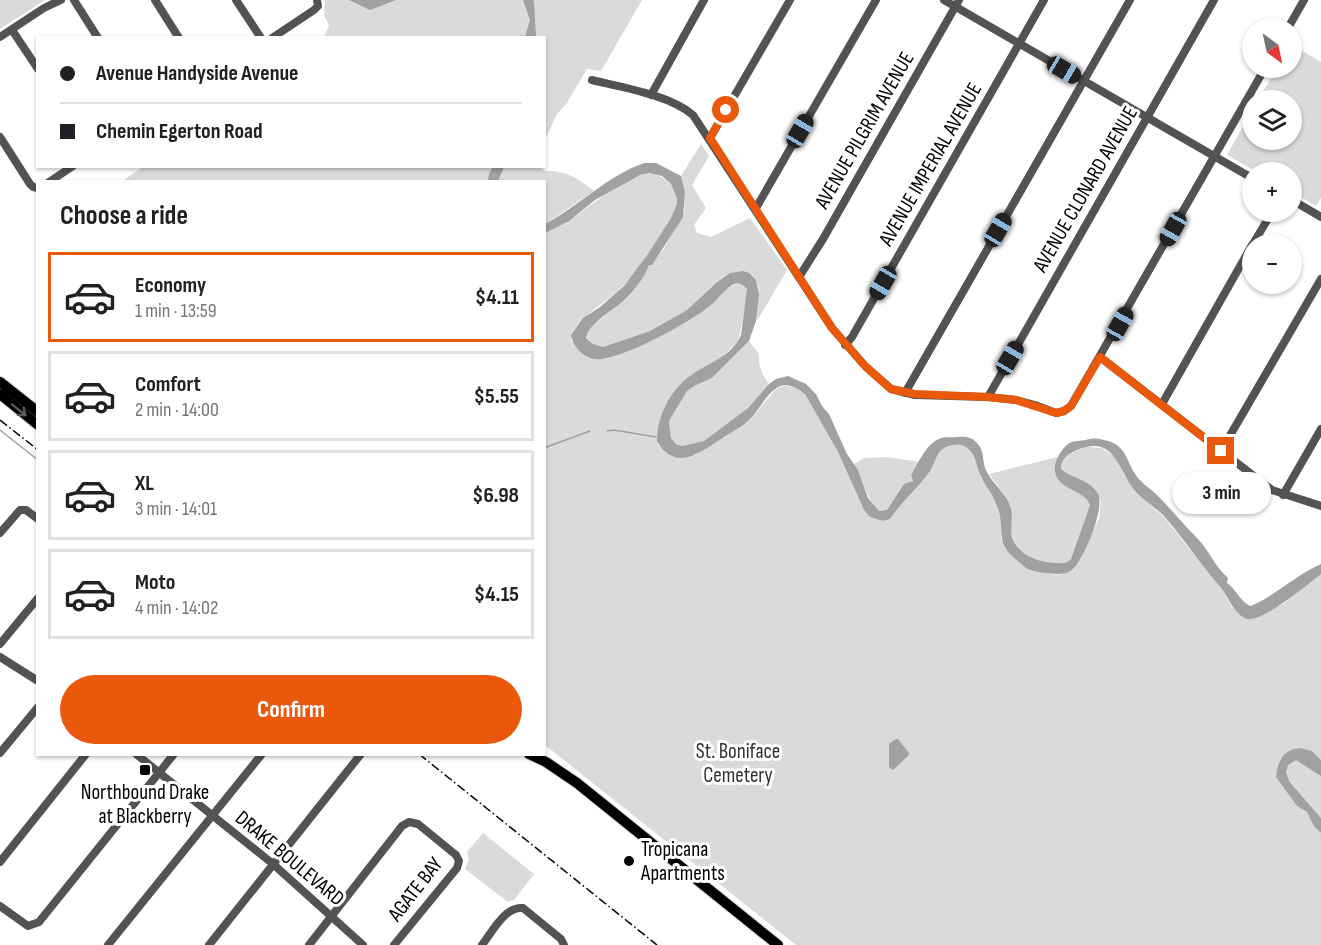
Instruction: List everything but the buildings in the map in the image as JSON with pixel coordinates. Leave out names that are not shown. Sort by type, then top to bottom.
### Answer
[{"type":"main road","points":[[0,382],[36,410]]},
{"type":"main road","points":[[0,394],[36,423]]},
{"type":"main road","points":[[534,756],[577,783],[778,945]]},
{"type":"main road","points":[[767,935],[783,945]]},
{"type":"street","points":[[0,37],[44,8],[61,0]]},
{"type":"street","points":[[74,0],[97,36]]},
{"type":"street","points":[[155,0],[178,36]]},
{"type":"street","points":[[236,0],[260,36]]},
{"type":"street","points":[[275,36],[314,10],[318,6],[317,0]]},
{"type":"street","points":[[651,95],[704,0]]},
{"type":"street","points":[[710,138],[790,0]]},
{"type":"street","points":[[756,208],[876,0]]},
{"type":"street","points":[[944,0],[957,3],[1018,44],[1242,172]]},
{"type":"street","name":"AVENUE IMPERIAL AVENUE","points":[[845,345],[1044,0]]},
{"type":"street","points":[[905,393],[1130,0]]},
{"type":"street","name":"AVENUE CLONARD AVENUE","points":[[988,397],[1214,0]]},
{"type":"street","points":[[1294,18],[1304,0]]},
{"type":"street","name":"AVENUE PILGRIM AVENUE","points":[[800,277],[957,3]]},
{"type":"street","points":[[12,30],[36,66]]},
{"type":"street","points":[[592,80],[651,95],[688,110],[710,138],[845,345],[891,389],[905,393],[988,397],[1025,402],[1056,413],[1071,406],[1259,78]]},
{"type":"street","points":[[0,137],[30,184],[36,187]]},
{"type":"street","points":[[52,180],[70,168]]},
{"type":"street","points":[[1302,206],[1321,217]]},
{"type":"street","points":[[1162,404],[1242,264]]},
{"type":"street","points":[[1221,451],[1321,279]]},
{"type":"street","points":[[1100,357],[1272,490],[1321,506]]},
{"type":"street","points":[[1283,495],[1321,429]]},
{"type":"street","points":[[0,533],[20,510],[26,510],[36,518]]},
{"type":"street","points":[[0,644],[36,600]]},
{"type":"street","points":[[0,657],[36,680]]},
{"type":"street","points":[[0,753],[36,709]]},
{"type":"street","points":[[0,862],[84,756]]},
{"type":"street","name":"DRAKE BOULEVARD","points":[[138,756],[273,864],[363,945]]},
{"type":"street","points":[[0,906],[28,926],[39,922],[172,756]]},
{"type":"street","points":[[108,945],[260,756]]},
{"type":"street","points":[[209,945],[359,756]]},
{"type":"street","name":"AGATE BAY","points":[[332,916],[402,826],[409,822],[418,824],[456,855],[459,861],[456,868],[394,945]]},
{"type":"street","points":[[482,945],[507,913],[516,908],[523,908],[561,939],[564,945]]},
{"type":"street","points":[[309,945],[332,916]]},
{"type":"green space","points":[[0,0],[45,0],[0,29]]},
{"type":"green space","points":[[325,0],[642,0],[601,71],[587,69],[567,103],[557,114],[546,138],[546,36],[324,36],[329,26],[324,15]]},
{"type":"green space","points":[[1302,51],[1321,62],[1321,198],[1316,206],[1302,198],[1302,162],[1242,164],[1227,155],[1242,128],[1242,150],[1302,150],[1302,90],[1264,90],[1271,78],[1302,78]]},
{"type":"green space","points":[[701,144],[709,156],[692,185],[706,208],[694,225],[697,233],[711,237],[750,218],[787,270],[757,321],[758,287],[756,281],[743,271],[730,273],[687,310],[650,331],[603,347],[593,344],[585,336],[589,329],[639,283],[649,265],[663,250],[684,212],[685,192],[681,176]]},
{"type":"green space","points":[[141,168],[541,168],[544,171],[571,176],[594,191],[546,223],[546,180],[124,180]]},
{"type":"green space","name":"St. Boniface Cemetery","points":[[649,173],[660,176],[673,187],[677,198],[674,212],[654,246],[630,278],[582,320],[571,335],[571,341],[609,357],[674,329],[699,314],[734,285],[745,285],[748,294],[738,342],[716,362],[691,375],[682,383],[660,420],[657,437],[659,445],[672,456],[696,455],[750,420],[775,390],[784,385],[799,389],[805,394],[838,452],[864,510],[870,517],[883,521],[890,519],[904,499],[929,472],[943,448],[949,445],[961,445],[973,452],[981,477],[997,505],[1001,518],[1001,538],[1013,556],[1029,570],[1056,575],[1070,572],[1099,519],[1101,501],[1094,488],[1061,469],[1062,460],[1069,454],[1086,447],[1102,448],[1117,458],[1123,473],[1136,492],[1164,517],[1223,591],[1232,607],[1251,619],[1283,604],[1321,574],[1321,760],[1312,751],[1280,759],[1276,776],[1297,806],[1307,812],[1321,833],[1321,945],[796,945],[546,746],[546,232],[570,220],[618,186]]},
{"type":"green space","points":[[749,341],[759,354],[761,370],[769,384],[748,408],[704,441],[682,446],[676,444],[671,438],[669,421],[687,391],[712,378]]},
{"type":"green space","points":[[887,457],[920,462],[911,475],[913,482],[904,484],[887,510],[879,511],[874,506],[854,464],[864,458]]},
{"type":"green space","points":[[1058,457],[1055,467],[1060,481],[1080,493],[1090,505],[1071,559],[1066,564],[1031,557],[1018,547],[1011,530],[1010,506],[989,474]]},
{"type":"green space","points":[[1293,760],[1299,760],[1321,776],[1321,818],[1287,778],[1286,768]]},
{"type":"green space","points":[[483,833],[534,874],[514,900],[508,902],[465,869],[469,860],[467,852]]},
{"type":"shaded area","points":[[349,0],[396,0],[370,10]]},
{"type":"shaded area","points":[[523,0],[534,2],[536,36],[525,36],[530,20]]},
{"type":"shaded area","points":[[644,163],[656,163],[681,176],[685,192],[683,217],[638,284],[623,301],[591,328],[586,338],[593,344],[603,347],[650,331],[687,310],[730,273],[743,271],[749,273],[756,280],[759,294],[756,321],[749,341],[712,378],[687,391],[669,421],[671,438],[676,444],[682,446],[704,441],[748,408],[769,384],[776,379],[788,376],[806,384],[816,394],[829,414],[847,454],[858,470],[868,498],[879,511],[887,510],[904,484],[913,481],[911,475],[926,450],[934,442],[943,438],[969,437],[980,447],[986,470],[1009,504],[1012,514],[1011,532],[1016,545],[1032,558],[1052,563],[1066,563],[1071,559],[1090,505],[1087,500],[1057,478],[1056,461],[1068,444],[1075,441],[1099,439],[1112,442],[1122,450],[1139,479],[1201,543],[1228,578],[1227,583],[1247,604],[1251,606],[1321,564],[1321,574],[1285,602],[1263,615],[1254,619],[1242,617],[1161,513],[1136,492],[1114,457],[1108,450],[1100,447],[1090,446],[1074,452],[1066,457],[1061,465],[1061,469],[1091,486],[1098,494],[1100,501],[1096,523],[1086,548],[1069,572],[1050,574],[1030,570],[1011,555],[1003,542],[1000,515],[995,502],[972,453],[961,445],[950,445],[941,450],[930,471],[890,519],[883,521],[870,517],[864,510],[838,452],[805,394],[790,385],[774,390],[748,421],[707,448],[689,457],[672,456],[664,451],[657,441],[659,423],[666,405],[683,382],[732,349],[737,343],[741,335],[747,289],[740,284],[732,285],[712,304],[674,329],[612,357],[590,358],[578,349],[571,335],[583,318],[624,286],[671,218],[677,198],[671,184],[662,176],[649,173],[640,175],[595,200],[569,221],[546,232],[546,223],[605,183]]},
{"type":"shaded area","points":[[492,168],[504,168],[498,180],[488,180]]},
{"type":"shaded area","points":[[898,739],[909,753],[893,770],[889,767],[889,744]]},
{"type":"shaded area","points":[[1300,748],[1312,751],[1321,760],[1321,776],[1296,760],[1288,765],[1286,772],[1289,781],[1321,818],[1321,833],[1314,826],[1307,812],[1297,806],[1276,777],[1282,757],[1289,751]]},
{"type":"waterway","points":[[0,430],[36,458]]},
{"type":"waterway","points":[[607,431],[614,430],[656,437]]},
{"type":"waterway","points":[[546,447],[590,431]]},
{"type":"railway","points":[[0,420],[36,448]]},
{"type":"railway","points":[[421,756],[657,945]]},
{"type":"place","name":"Northbound Drake at Blackberry","points":[[145,770]]},
{"type":"place","name":"Tropicana Apartments","points":[[629,861]]},
{"type":"route","points":[[726,110],[710,138],[832,328],[865,366],[891,389],[915,394],[1016,400],[1056,413],[1071,406],[1100,357],[1221,451]]}]
